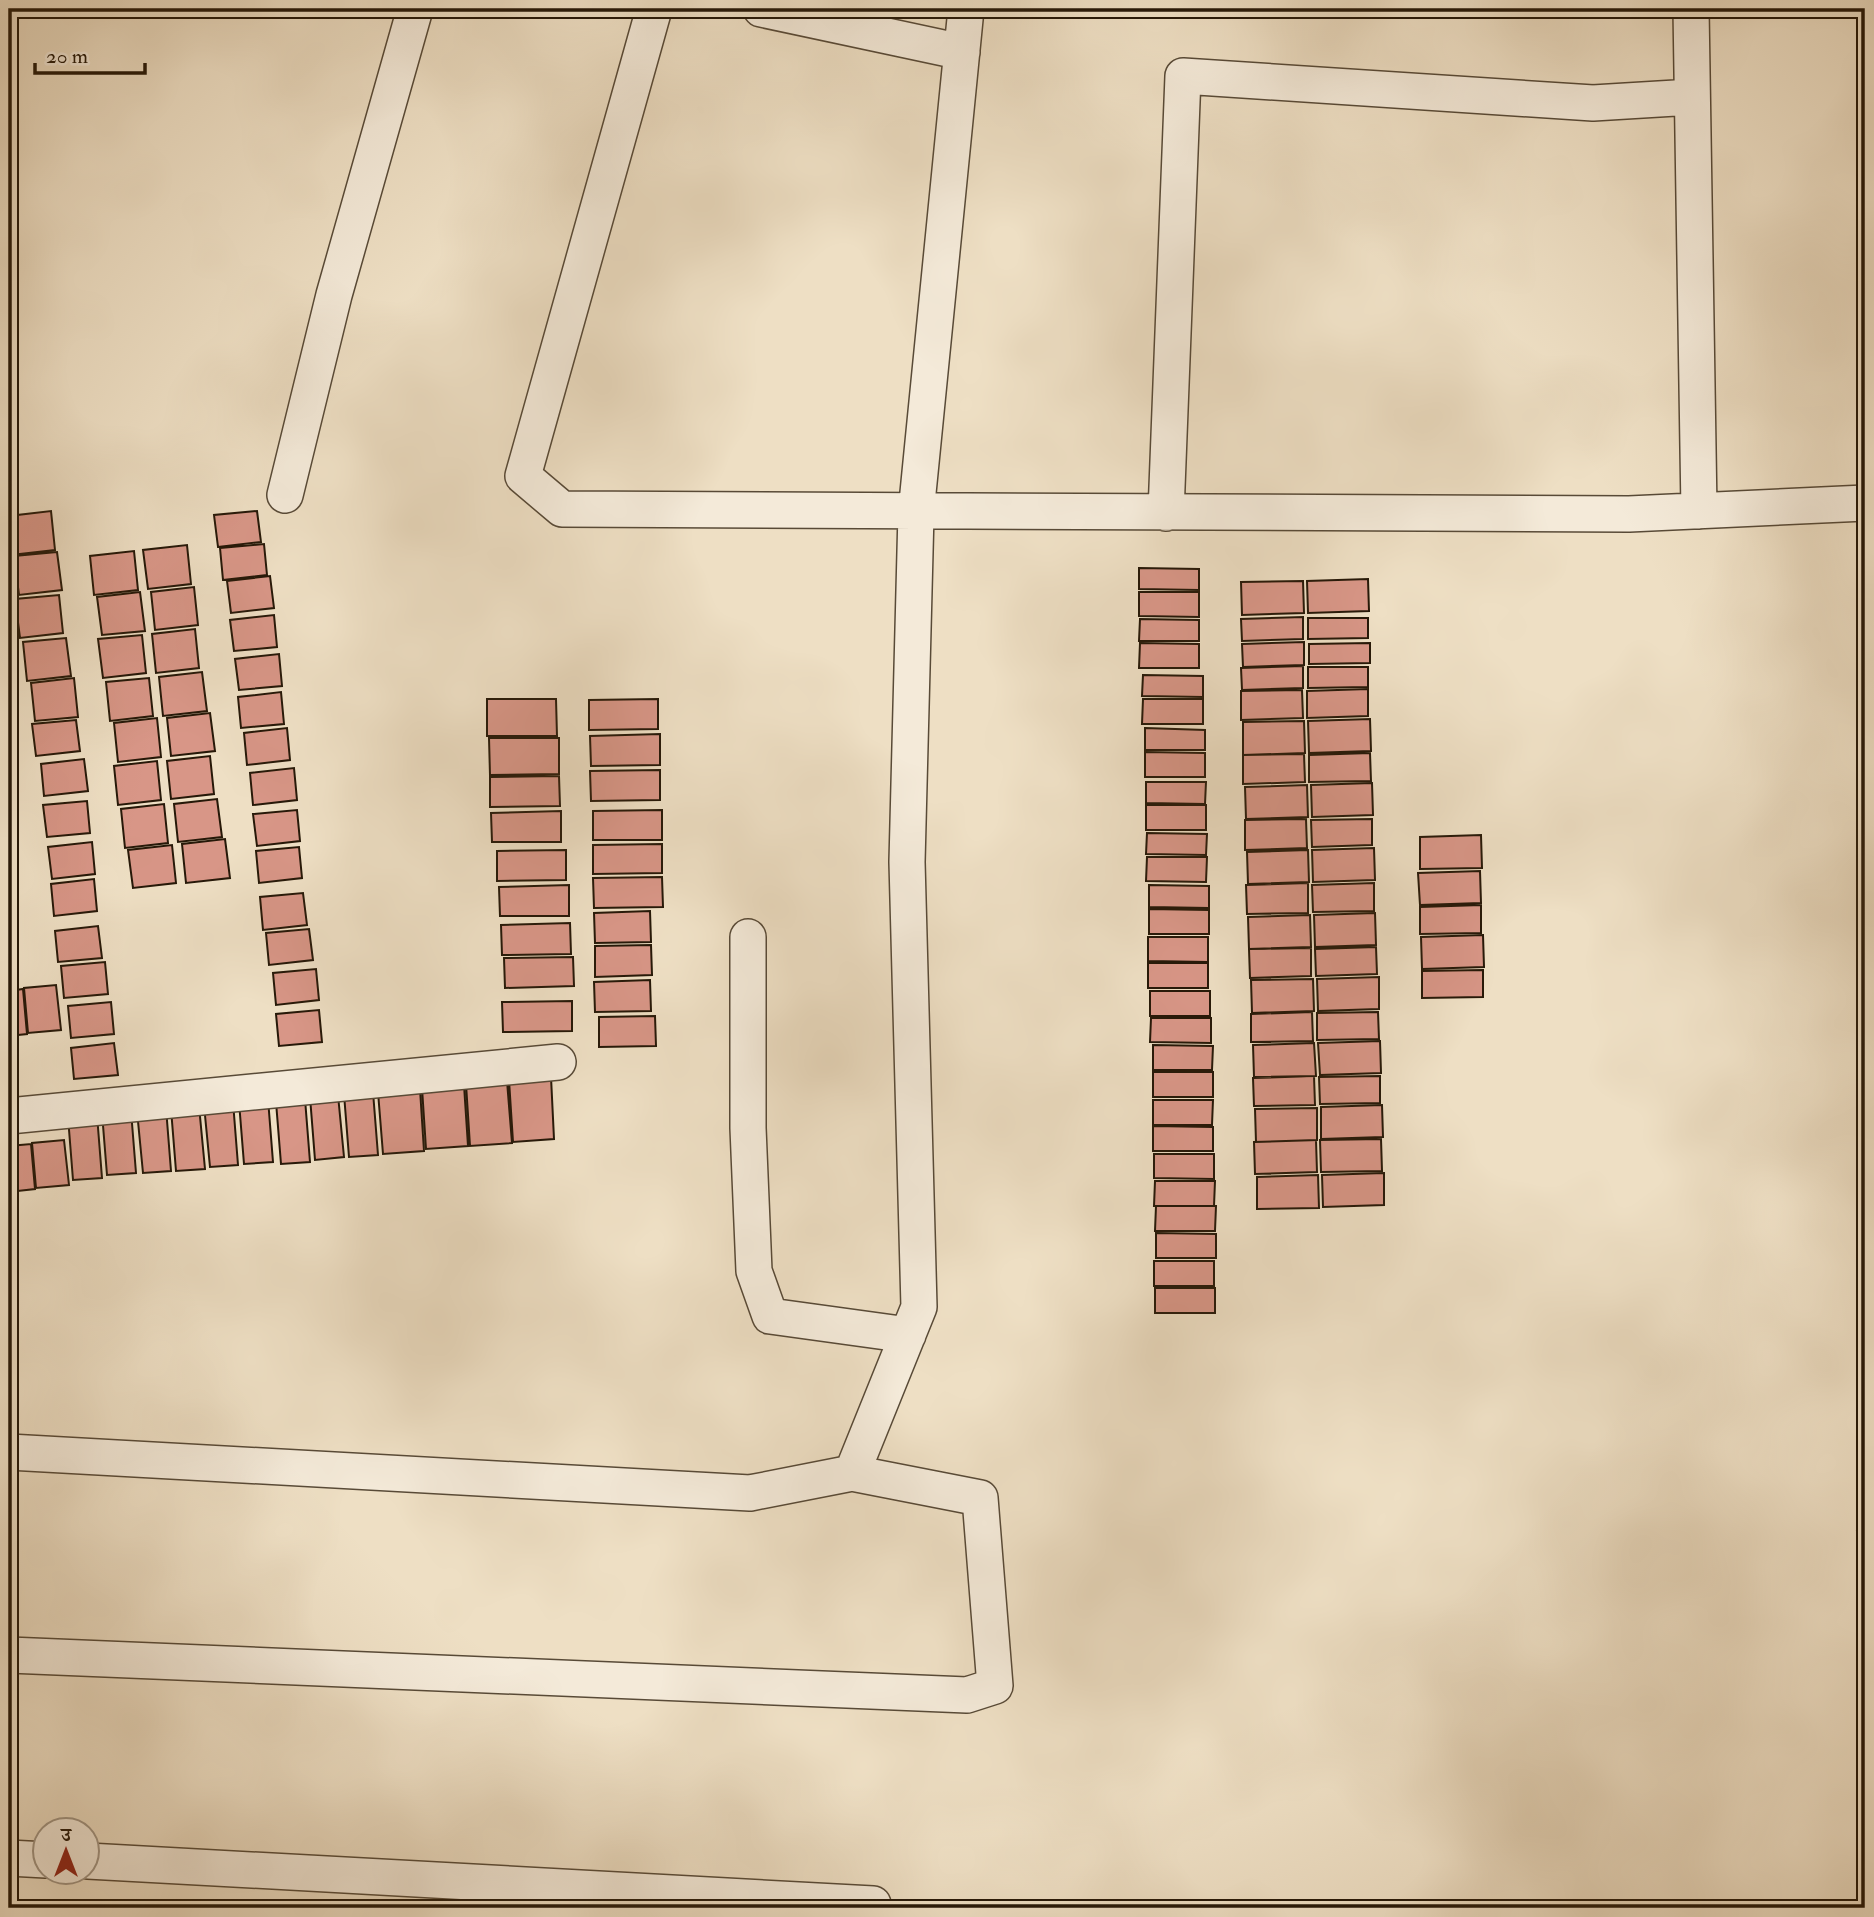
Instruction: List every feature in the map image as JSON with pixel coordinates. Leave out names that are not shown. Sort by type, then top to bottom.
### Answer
[{"type":"street","points":[[285,495],[334,295],[415,9]]},
{"type":"street","points":[[654,9],[523,476],[562,509],[916,513],[1629,514],[1865,503]]},
{"type":"street","points":[[761,9],[962,52]]},
{"type":"street","points":[[852,1473],[919,1307],[907,862],[916,513],[966,9]]},
{"type":"street","points":[[1691,9],[1699,511]]},
{"type":"street","points":[[1166,513],[1183,76],[1593,103],[1692,97]]},
{"type":"street","points":[[748,937],[748,1128],[754,1270],[770,1316],[908,1335]]},
{"type":"street","points":[[9,1116],[558,1062]]},
{"type":"street","points":[[9,1452],[750,1493],[852,1473],[980,1498],[995,1685],[967,1695],[9,1656]]},
{"type":"street","points":[[9,1858],[32,1859]]},
{"type":"street","points":[[102,1862],[873,1904]]},
{"type":"building","points":[[51,511],[55,550],[11,555],[9,516]]},
{"type":"building","points":[[257,511],[261,542],[218,547],[214,515]]},
{"type":"building","points":[[264,544],[267,575],[223,580],[220,548]]},
{"type":"building","points":[[187,545],[191,584],[148,589],[143,550]]},
{"type":"building","points":[[134,551],[138,590],[94,595],[90,556]]},
{"type":"building","points":[[57,552],[62,590],[19,595],[14,556]]},
{"type":"building","points":[[1139,568],[1199,569],[1199,590],[1139,589]]},
{"type":"building","points":[[270,576],[274,608],[231,613],[227,581]]},
{"type":"building","points":[[1368,579],[1369,611],[1308,613],[1307,581]]},
{"type":"building","points":[[1303,581],[1304,613],[1242,615],[1241,582]]},
{"type":"building","points":[[194,587],[198,625],[155,630],[151,592]]},
{"type":"building","points":[[140,592],[145,631],[102,635],[97,597]]},
{"type":"building","points":[[1139,592],[1199,592],[1199,617],[1139,616]]},
{"type":"building","points":[[59,595],[63,633],[20,638],[15,599]]},
{"type":"building","points":[[274,615],[277,647],[234,651],[230,620]]},
{"type":"building","points":[[1303,617],[1303,639],[1242,641],[1241,619]]},
{"type":"building","points":[[1308,618],[1368,618],[1368,638],[1308,639]]},
{"type":"building","points":[[1140,619],[1199,620],[1199,641],[1139,641]]},
{"type":"building","points":[[195,629],[199,668],[156,673],[152,634]]},
{"type":"building","points":[[142,635],[146,673],[103,678],[98,639]]},
{"type":"building","points":[[66,638],[71,676],[27,681],[23,642]]},
{"type":"building","points":[[1304,642],[1304,665],[1243,667],[1242,644]]},
{"type":"building","points":[[1140,643],[1199,644],[1199,668],[1139,668]]},
{"type":"building","points":[[1370,643],[1370,663],[1309,664],[1309,644]]},
{"type":"building","points":[[279,654],[282,686],[239,690],[235,659]]},
{"type":"building","points":[[1303,666],[1303,688],[1242,690],[1241,668]]},
{"type":"building","points":[[1308,667],[1368,667],[1368,687],[1308,688]]},
{"type":"building","points":[[202,672],[207,711],[163,716],[159,677]]},
{"type":"building","points":[[1143,675],[1203,676],[1203,697],[1142,696]]},
{"type":"building","points":[[74,678],[78,717],[35,721],[31,683]]},
{"type":"building","points":[[149,678],[153,716],[110,721],[106,682]]},
{"type":"building","points":[[1368,689],[1368,716],[1307,718],[1307,691]]},
{"type":"building","points":[[1302,690],[1303,718],[1241,720],[1241,691]]},
{"type":"building","points":[[281,692],[284,724],[241,728],[238,697]]},
{"type":"building","points":[[487,699],[556,699],[557,736],[487,736]]},
{"type":"building","points":[[658,699],[658,729],[589,730],[589,700]]},
{"type":"building","points":[[1143,699],[1203,699],[1203,724],[1142,724]]},
{"type":"building","points":[[210,713],[215,751],[171,756],[167,718]]},
{"type":"building","points":[[157,718],[161,757],[118,762],[114,723]]},
{"type":"building","points":[[1370,719],[1371,751],[1309,753],[1308,721]]},
{"type":"building","points":[[76,720],[80,751],[36,756],[32,724]]},
{"type":"building","points":[[1304,721],[1305,753],[1243,755],[1243,722]]},
{"type":"building","points":[[287,728],[290,760],[247,765],[244,733]]},
{"type":"building","points":[[1145,728],[1205,730],[1205,750],[1145,750]]},
{"type":"building","points":[[660,734],[660,765],[591,766],[590,736]]},
{"type":"building","points":[[489,738],[559,738],[559,774],[490,775]]},
{"type":"building","points":[[1145,752],[1205,753],[1205,777],[1145,777]]},
{"type":"building","points":[[1370,753],[1371,781],[1309,782],[1309,755]]},
{"type":"building","points":[[1304,754],[1305,782],[1243,784],[1243,755]]},
{"type":"building","points":[[210,756],[214,794],[171,799],[167,761]]},
{"type":"building","points":[[84,759],[88,791],[44,796],[41,764]]},
{"type":"building","points":[[157,761],[161,800],[118,805],[114,766]]},
{"type":"building","points":[[294,768],[297,800],[253,805],[250,773]]},
{"type":"building","points":[[660,770],[660,800],[591,801],[590,771]]},
{"type":"building","points":[[559,776],[560,806],[490,807],[490,777]]},
{"type":"building","points":[[1146,782],[1206,782],[1205,804],[1146,803]]},
{"type":"building","points":[[1372,783],[1373,815],[1312,817],[1311,785]]},
{"type":"building","points":[[1307,785],[1308,817],[1246,819],[1245,787]]},
{"type":"building","points":[[217,799],[222,837],[178,842],[174,804]]},
{"type":"building","points":[[87,801],[90,833],[47,837],[43,805]]},
{"type":"building","points":[[164,804],[168,843],[125,848],[121,809]]},
{"type":"building","points":[[1146,805],[1206,805],[1206,830],[1146,830]]},
{"type":"building","points":[[297,810],[300,841],[257,846],[253,814]]},
{"type":"building","points":[[662,810],[662,840],[593,840],[593,811]]},
{"type":"building","points":[[561,811],[561,842],[492,842],[491,813]]},
{"type":"building","points":[[1306,819],[1307,848],[1245,850],[1245,820]]},
{"type":"building","points":[[1372,819],[1372,845],[1312,847],[1311,820]]},
{"type":"building","points":[[1147,833],[1207,834],[1206,855],[1146,854]]},
{"type":"building","points":[[1481,835],[1482,868],[1420,869],[1420,837]]},
{"type":"building","points":[[225,839],[230,878],[186,883],[182,844]]},
{"type":"building","points":[[92,842],[95,874],[52,879],[48,847]]},
{"type":"building","points":[[662,844],[662,873],[593,874],[593,845]]},
{"type":"building","points":[[172,845],[176,883],[133,888],[128,850]]},
{"type":"building","points":[[299,847],[302,878],[259,883],[256,851]]},
{"type":"building","points":[[1374,848],[1375,880],[1313,882],[1312,850]]},
{"type":"building","points":[[566,850],[566,880],[497,881],[497,851]]},
{"type":"building","points":[[1308,850],[1309,882],[1248,884],[1247,852]]},
{"type":"building","points":[[1147,857],[1207,857],[1206,882],[1146,881]]},
{"type":"building","points":[[1480,871],[1481,903],[1420,905],[1418,873]]},
{"type":"building","points":[[662,877],[663,907],[594,908],[593,878]]},
{"type":"building","points":[[94,879],[97,911],[54,916],[51,884]]},
{"type":"building","points":[[1308,883],[1308,913],[1247,914],[1246,885]]},
{"type":"building","points":[[1374,883],[1374,911],[1313,912],[1312,885]]},
{"type":"building","points":[[569,885],[569,916],[500,916],[499,887]]},
{"type":"building","points":[[1149,885],[1209,886],[1209,908],[1149,907]]},
{"type":"building","points":[[303,893],[307,925],[263,930],[260,897]]},
{"type":"building","points":[[1481,905],[1481,933],[1420,934],[1420,907]]},
{"type":"building","points":[[1149,909],[1209,910],[1209,934],[1149,934]]},
{"type":"building","points":[[650,911],[651,942],[595,943],[594,913]]},
{"type":"building","points":[[1375,913],[1376,945],[1315,947],[1314,915]]},
{"type":"building","points":[[1310,915],[1311,947],[1249,949],[1248,917]]},
{"type":"building","points":[[570,923],[571,954],[502,955],[501,925]]},
{"type":"building","points":[[98,926],[102,958],[58,962],[55,931]]},
{"type":"building","points":[[309,929],[313,960],[269,965],[266,933]]},
{"type":"building","points":[[1483,935],[1484,967],[1422,969],[1421,937]]},
{"type":"building","points":[[1148,937],[1208,937],[1208,962],[1148,961]]},
{"type":"building","points":[[651,945],[652,975],[595,977],[595,946]]},
{"type":"building","points":[[1376,947],[1377,974],[1316,976],[1315,949]]},
{"type":"building","points":[[1311,948],[1311,976],[1250,978],[1249,949]]},
{"type":"building","points":[[573,957],[574,986],[505,988],[504,958]]},
{"type":"building","points":[[105,962],[108,994],[64,998],[61,966]]},
{"type":"building","points":[[1148,963],[1208,963],[1208,988],[1148,988]]},
{"type":"building","points":[[316,969],[319,1000],[276,1005],[273,973]]},
{"type":"building","points":[[1483,970],[1483,997],[1422,998],[1422,971]]},
{"type":"building","points":[[1379,977],[1379,1009],[1318,1011],[1317,979]]},
{"type":"building","points":[[1313,979],[1314,1011],[1252,1013],[1251,980]]},
{"type":"building","points":[[650,980],[651,1011],[595,1012],[594,982]]},
{"type":"building","points":[[56,985],[61,1030],[28,1033],[24,988]]},
{"type":"building","points":[[23,989],[27,1034],[9,1036],[9,991]]},
{"type":"building","points":[[1150,991],[1210,991],[1210,1016],[1150,1016]]},
{"type":"building","points":[[572,1001],[572,1031],[503,1032],[502,1002]]},
{"type":"building","points":[[111,1002],[114,1034],[71,1038],[68,1006]]},
{"type":"building","points":[[319,1010],[322,1042],[279,1046],[276,1014]]},
{"type":"building","points":[[1312,1012],[1313,1041],[1251,1042],[1251,1014]]},
{"type":"building","points":[[1378,1012],[1379,1039],[1317,1040],[1317,1013]]},
{"type":"building","points":[[655,1016],[656,1046],[599,1047],[599,1017]]},
{"type":"building","points":[[1151,1018],[1211,1018],[1211,1043],[1150,1042]]},
{"type":"building","points":[[1380,1041],[1381,1073],[1320,1075],[1318,1043]]},
{"type":"building","points":[[114,1043],[118,1075],[74,1079],[71,1048]]},
{"type":"building","points":[[1314,1043],[1316,1076],[1254,1077],[1253,1045]]},
{"type":"building","points":[[1153,1045],[1213,1046],[1212,1070],[1153,1070]]},
{"type":"building","points":[[1153,1072],[1213,1072],[1213,1097],[1153,1097]]},
{"type":"building","points":[[1314,1076],[1315,1105],[1254,1106],[1253,1078]]},
{"type":"building","points":[[1380,1076],[1380,1103],[1320,1104],[1319,1077]]},
{"type":"building","points":[[551,1077],[554,1139],[513,1142],[509,1080]]},
{"type":"building","points":[[507,1081],[512,1143],[470,1146],[466,1084]]},
{"type":"building","points":[[464,1085],[468,1146],[426,1149],[422,1088]]},
{"type":"building","points":[[420,1089],[424,1151],[383,1154],[378,1092]]},
{"type":"building","points":[[373,1092],[378,1155],[349,1157],[344,1094]]},
{"type":"building","points":[[338,1095],[344,1157],[315,1160],[310,1097]]},
{"type":"building","points":[[268,1099],[273,1162],[244,1164],[239,1102]]},
{"type":"building","points":[[305,1099],[310,1162],[281,1164],[276,1102]]},
{"type":"building","points":[[1153,1100],[1213,1100],[1212,1125],[1153,1125]]},
{"type":"building","points":[[233,1102],[238,1165],[210,1167],[204,1105]]},
{"type":"building","points":[[1382,1105],[1383,1137],[1321,1139],[1321,1107]]},
{"type":"building","points":[[199,1106],[205,1169],[176,1171],[171,1109]]},
{"type":"building","points":[[166,1108],[171,1171],[143,1173],[137,1111]]},
{"type":"building","points":[[1317,1108],[1317,1140],[1256,1142],[1255,1109]]},
{"type":"building","points":[[131,1111],[136,1173],[107,1175],[102,1113]]},
{"type":"building","points":[[97,1115],[102,1178],[73,1180],[68,1117]]},
{"type":"building","points":[[1153,1126],[1213,1127],[1213,1151],[1153,1151]]},
{"type":"building","points":[[1381,1139],[1382,1171],[1321,1172],[1320,1140]]},
{"type":"building","points":[[64,1140],[69,1185],[36,1188],[32,1143]]},
{"type":"building","points":[[1316,1140],[1317,1172],[1255,1174],[1254,1142]]},
{"type":"building","points":[[31,1144],[35,1189],[9,1192],[9,1146]]},
{"type":"building","points":[[1154,1154],[1214,1154],[1214,1179],[1154,1178]]},
{"type":"building","points":[[1384,1173],[1384,1205],[1323,1207],[1322,1175]]},
{"type":"building","points":[[1318,1175],[1319,1208],[1257,1209],[1257,1177]]},
{"type":"building","points":[[1155,1181],[1215,1181],[1214,1206],[1154,1206]]},
{"type":"building","points":[[1859,1189],[1865,1189],[1865,1209],[1860,1209]]},
{"type":"building","points":[[1156,1206],[1216,1206],[1215,1231],[1155,1231]]},
{"type":"building","points":[[1156,1233],[1216,1234],[1216,1258],[1156,1258]]},
{"type":"building","points":[[1154,1261],[1214,1261],[1214,1286],[1154,1286]]},
{"type":"building","points":[[1859,1261],[1865,1261],[1865,1298],[1858,1298]]},
{"type":"building","points":[[1155,1288],[1215,1288],[1215,1313],[1155,1313]]},
{"type":"building","points":[[1865,1352],[1865,1369],[1859,1369],[1859,1353]]},
{"type":"building","points":[[1859,1421],[1865,1421],[1865,1441],[1859,1441]]},
{"type":"building","points":[[1865,1492],[1864,1540],[1864,1530],[1857,1530],[1859,1493]]},
{"type":"building","points":[[1865,1584],[1865,1601],[1858,1601],[1858,1585]]}]
